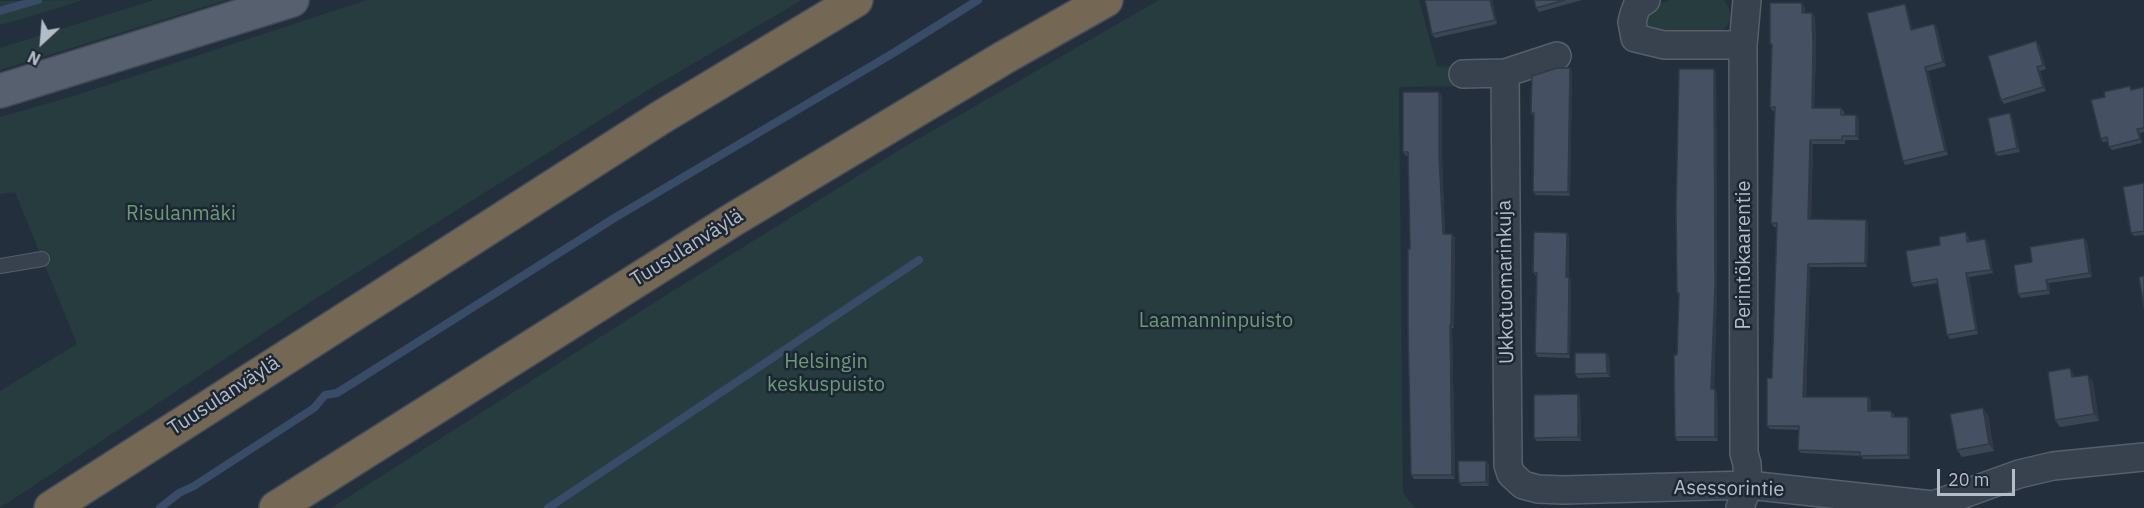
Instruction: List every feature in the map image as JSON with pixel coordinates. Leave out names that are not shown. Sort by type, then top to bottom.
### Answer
[{"type":"highway","name":"Tuusulanväylä","points":[[51,508],[650,125],[856,0]]},
{"type":"highway","name":"Tuusulanväylä","points":[[276,508],[734,219],[1005,57],[1106,0]]},
{"type":"main road","points":[[0,91],[292,0]]},
{"type":"street","points":[[1646,0],[1638,6],[1634,14],[1632,22],[1635,38],[1664,45],[1743,45]]},
{"type":"street","name":"Perintökaarentie","points":[[1744,496],[1748,464],[1744,453],[1743,45],[1747,0]]},
{"type":"street","points":[[1463,74],[1505,73],[1557,56]]},
{"type":"street","name":"Ukkotuomarinkuja","points":[[1505,73],[1508,465],[1511,474],[1523,485]]},
{"type":"street","name":"Asessorintie","points":[[1523,485],[1538,489],[1744,496],[1933,507],[2019,474],[2053,466],[2144,457]]},
{"type":"lane","points":[[0,266],[42,259]]},
{"type":"green space","points":[[83,0],[32,16],[0,25],[0,1]]},
{"type":"green space","points":[[154,0],[227,0],[0,70],[0,48]]},
{"type":"green space","name":"Risulanmäki","points":[[367,0],[802,0],[648,90],[315,299],[0,508],[0,391],[77,344],[15,192],[0,194],[0,117],[77,95]]},
{"type":"green space","points":[[1159,0],[1419,0],[1437,66],[1461,67],[1461,86],[1399,87],[1403,493],[1415,508],[331,508],[901,149]]},
{"type":"green space","points":[[1670,0],[1724,0],[1729,8],[1730,20],[1720,32],[1647,36],[1640,20],[1649,8]]},
{"type":"building","points":[[1425,0],[1490,0],[1495,20],[1432,34]]},
{"type":"building","points":[[1534,0],[1565,0],[1536,8]]},
{"type":"building","points":[[1770,3],[1802,3],[1802,13],[1812,13],[1812,108],[1841,108],[1841,115],[1856,115],[1856,136],[1842,136],[1842,140],[1810,140],[1808,219],[1866,220],[1865,263],[1808,264],[1803,397],[1868,397],[1868,411],[1891,411],[1892,417],[1908,417],[1908,455],[1860,456],[1860,452],[1798,450],[1799,426],[1767,426],[1767,378],[1772,378],[1777,223],[1771,223],[1775,107],[1770,107],[1772,44],[1770,44]]},
{"type":"building","points":[[1905,4],[1911,30],[1934,24],[1943,62],[1925,67],[1945,151],[1903,161],[1867,13]]},
{"type":"building","points":[[2036,41],[2043,65],[2037,67],[2043,87],[2001,100],[1988,56]]},
{"type":"building","points":[[1557,68],[1570,68],[1568,192],[1533,192],[1532,76]]},
{"type":"building","points":[[1679,69],[1714,69],[1715,285],[1711,389],[1715,389],[1715,437],[1675,437],[1674,355],[1677,355],[1679,293],[1677,293],[1676,210]]},
{"type":"building","points":[[2130,86],[2131,90],[2144,87],[2144,128],[2137,129],[2140,139],[2109,147],[2107,137],[2101,139],[2091,100],[2105,97],[2104,92]]},
{"type":"building","points":[[1403,92],[1439,92],[1443,234],[1452,234],[1450,325],[1452,475],[1411,475],[1408,152],[1403,152]]},
{"type":"building","points":[[2010,113],[2017,148],[1995,153],[1988,118]]},
{"type":"building","points":[[2144,183],[2144,231],[2131,233],[2123,187]]},
{"type":"building","points":[[1534,232],[1567,233],[1568,354],[1535,353],[1537,273],[1533,272]]},
{"type":"building","points":[[1966,232],[1967,242],[1985,239],[1991,270],[1966,273],[1976,330],[1947,335],[1937,279],[1911,283],[1906,251],[1940,245],[1939,237]]},
{"type":"building","points":[[2084,238],[2089,273],[2046,280],[2048,290],[2018,294],[2014,265],[2032,262],[2030,247]]},
{"type":"building","points":[[2144,276],[2144,308],[2139,277]]},
{"type":"building","points":[[1575,353],[1606,353],[1607,373],[1575,374]]},
{"type":"building","points":[[2070,368],[2072,377],[2088,375],[2094,414],[2055,420],[2048,372]]},
{"type":"building","points":[[1578,394],[1578,437],[1534,438],[1534,395]]},
{"type":"building","points":[[1983,408],[1989,444],[1957,450],[1950,414]]},
{"type":"building","points":[[1458,461],[1486,461],[1486,482],[1459,483]]},
{"type":"waterway","points":[[0,11],[38,0]]},
{"type":"waterway","points":[[160,508],[179,493],[194,486],[314,408],[325,395],[337,393],[616,217],[895,52],[978,0]]},
{"type":"waterway","points":[[548,508],[919,260]]},
{"type":"park label","name":"Laamanninpuisto","points":[[1216,321]]},
{"type":"park label","name":"Helsingin keskuspuisto","points":[[826,374]]}]
